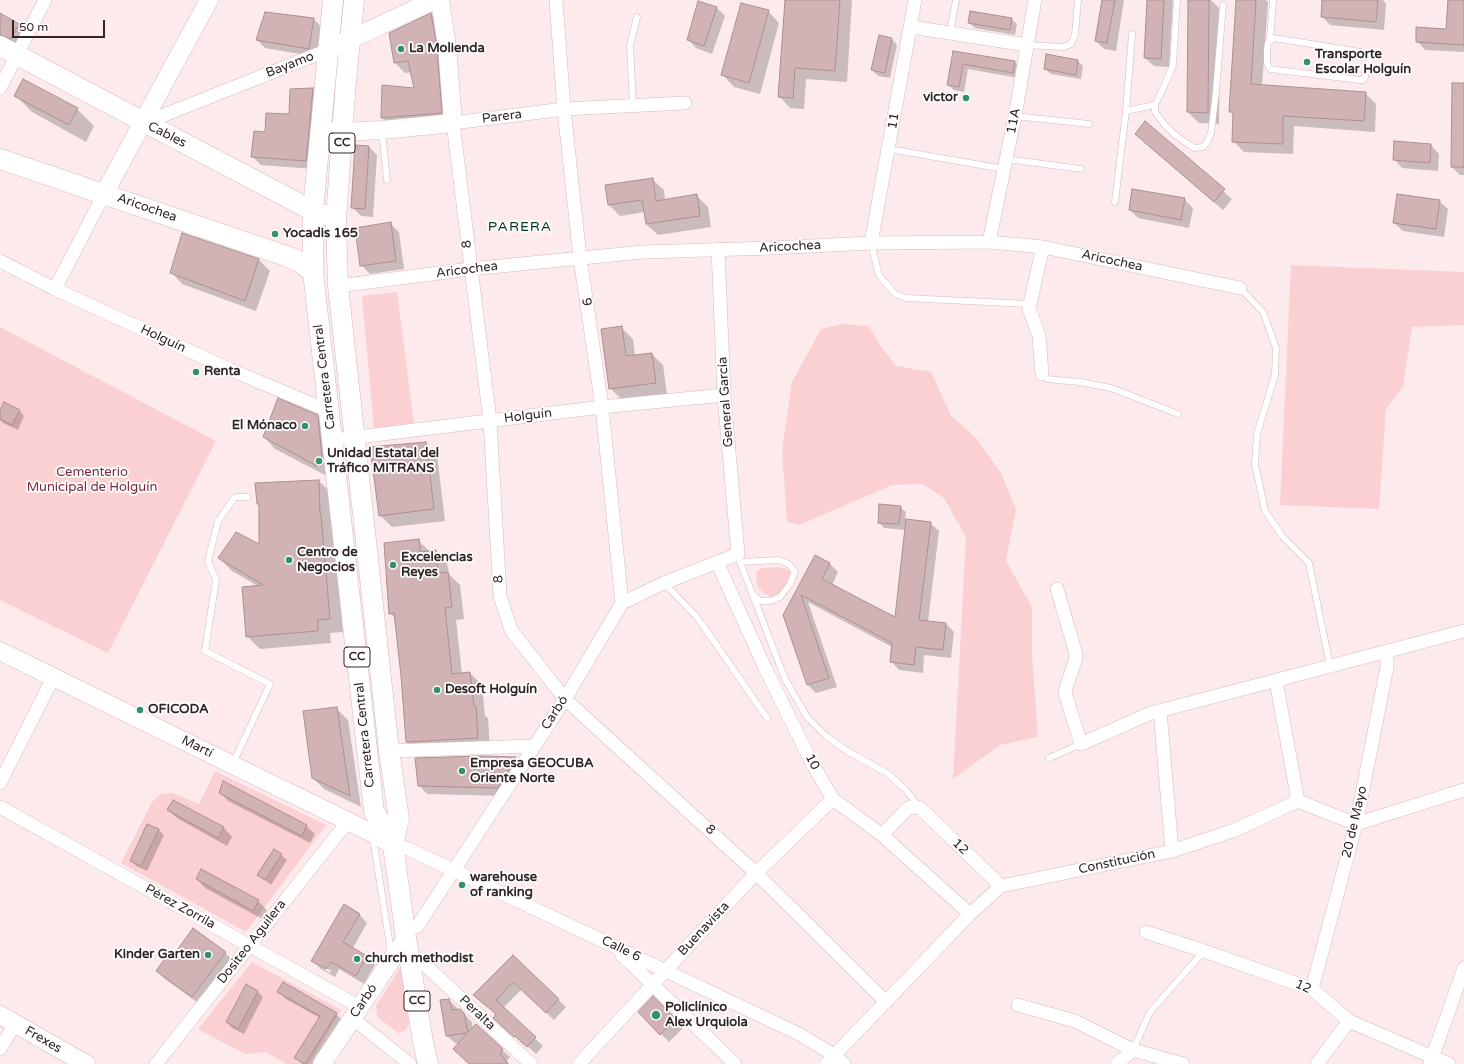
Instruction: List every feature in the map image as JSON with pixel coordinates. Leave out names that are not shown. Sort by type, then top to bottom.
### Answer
[{"type":"main road","name":"Carretera Central","points":[[333,0],[313,211],[313,272],[374,811],[393,845],[412,933],[423,1042],[428,1064]]},
{"type":"main road","name":"Carretera Central","points":[[354,0],[336,219],[338,286],[389,751],[399,819],[393,845]]},
{"type":"main road","name":"Cables","points":[[0,46],[313,211],[336,219]]},
{"type":"main road","name":"Aricochea","points":[[0,159],[289,257],[298,261],[313,272]]},
{"type":"street","points":[[0,88],[18,56],[45,0]]},
{"type":"street","points":[[55,289],[104,194],[144,123],[209,0]]},
{"type":"street","name":"Bayamo","points":[[144,123],[350,41],[434,0]]},
{"type":"street","name":"8","points":[[440,0],[447,47],[453,123],[470,269],[490,421],[500,596],[511,630],[565,699],[756,873],[886,1002]]},
{"type":"street","name":"9","points":[[556,0],[564,109],[580,258],[602,407],[622,603]]},
{"type":"street","name":"11","points":[[872,243],[915,0]]},
{"type":"street","name":"11A","points":[[989,242],[1016,116],[1035,0]]},
{"type":"street","points":[[911,27],[1027,45]]},
{"type":"street","name":"Parera","points":[[320,131],[343,132],[382,130],[564,109],[686,103]]},
{"type":"street","name":"Aricochea","points":[[338,286],[470,269],[643,252],[872,243],[989,242],[1043,247],[1240,288]]},
{"type":"street","points":[[1042,374],[1039,336],[1030,313],[1029,304],[1043,247]]},
{"type":"street","name":"General García","points":[[718,250],[724,395],[739,558]]},
{"type":"street","name":"Holguín","points":[[0,261],[55,289],[231,370],[329,411]]},
{"type":"street","name":"Holguín","points":[[333,440],[355,436],[602,407],[724,395]]},
{"type":"street","points":[[622,603],[664,583],[717,562],[739,558]]},
{"type":"street","name":"10","points":[[717,562],[766,670],[812,765],[833,799],[882,835],[970,914]]},
{"type":"street","points":[[1057,589],[1076,654],[1065,693],[1081,744],[1151,713],[1464,631]]},
{"type":"street","name":"Carbó","points":[[322,1064],[392,957],[412,933],[565,699],[622,603]]},
{"type":"street","name":"Martí","points":[[0,651],[348,821],[393,845]]},
{"type":"street","name":"20 de Mayo","points":[[1312,989],[1356,824],[1387,667],[1387,652]]},
{"type":"street","points":[[0,782],[53,678]]},
{"type":"street","points":[[1276,681],[1298,801],[1356,824],[1464,790]]},
{"type":"street","points":[[1160,711],[1172,851]]},
{"type":"street","points":[[389,751],[534,746]]},
{"type":"street","name":"Buenavista","points":[[579,1064],[756,873],[833,799]]},
{"type":"street","name":"Constitución","points":[[1001,886],[1172,851],[1235,830],[1298,801]]},
{"type":"street","name":"Pérez Zorrila","points":[[0,807],[250,945],[356,1012],[410,1064]]},
{"type":"street","points":[[882,835],[908,808],[920,808]]},
{"type":"street","name":"12","points":[[920,808],[1001,886]]},
{"type":"street","name":"Dositeo Aguilera","points":[[156,1064],[348,821]]},
{"type":"street","name":"Calle 6","points":[[393,845],[406,848],[612,944],[665,971],[799,1034],[835,1061]]},
{"type":"street","points":[[835,1061],[886,1002],[970,914],[1001,886]]},
{"type":"street","name":"12","points":[[1146,932],[1312,989],[1349,1021],[1431,1061],[1449,1064]]},
{"type":"street","points":[[612,944],[735,1064]]},
{"type":"street","name":"Peralta","points":[[423,963],[531,1064]]},
{"type":"street","points":[[1431,1061],[1464,968]]},
{"type":"street","points":[[1018,1005],[1080,1023],[1133,1050],[1159,1061],[1183,1064]]},
{"type":"street","points":[[0,1049],[8,1020]]},
{"type":"street","name":"Frexes","points":[[8,1020],[86,1064]]},
{"type":"street","points":[[1317,1064],[1349,1021]]},
{"type":"street","points":[[1117,1064],[1133,1050]]},
{"type":"street","points":[[63,1052],[76,1064]]},
{"type":"lane","points":[[950,33],[956,0]]},
{"type":"lane","points":[[1027,45],[1064,47],[1071,44],[1074,34],[1078,0]]},
{"type":"lane","points":[[1177,0],[1173,65],[1155,105],[1155,112],[1165,125],[1194,148],[1203,147],[1211,133],[1216,98],[1223,5]]},
{"type":"lane","points":[[1270,40],[1274,38],[1360,51],[1366,53],[1370,60],[1363,80],[1270,69],[1266,63],[1274,0]]},
{"type":"lane","points":[[633,106],[630,45],[637,17]]},
{"type":"lane","points":[[1115,202],[1126,111],[1132,34]]},
{"type":"lane","points":[[1126,111],[1155,105]]},
{"type":"lane","points":[[1016,116],[1089,124]]},
{"type":"lane","points":[[382,130],[386,180]]},
{"type":"lane","points":[[889,149],[1005,164],[1080,169]]},
{"type":"lane","points":[[872,243],[879,275],[895,294],[906,298],[1029,304]]},
{"type":"lane","points":[[1240,288],[1263,312],[1276,348],[1275,375],[1257,434],[1255,464],[1265,511],[1283,537],[1309,563],[1330,666]]},
{"type":"lane","points":[[1042,374],[1047,379],[1080,382],[1111,388],[1178,414]]},
{"type":"lane","points":[[232,764],[270,684],[205,651],[216,580],[208,561],[218,521],[235,497],[248,496]]},
{"type":"lane","points":[[752,593],[760,601],[770,602],[780,597],[790,584],[795,572],[789,564],[779,560],[739,558],[752,593],[785,678],[807,717],[826,736],[847,751],[887,773],[905,789],[920,808]]},
{"type":"lane","points":[[664,583],[704,627],[767,718]]},
{"type":"lane","points":[[1049,758],[1081,744]]},
{"type":"lane","points":[[372,833],[392,957]]},
{"type":"lane","points":[[1133,1050],[1150,1012],[1204,951]]},
{"type":"green space","points":[[1291,265],[1464,272],[1464,325],[1412,327],[1403,386],[1386,409],[1379,509],[1280,505]]},
{"type":"green space","points":[[397,292],[414,424],[374,429],[362,296]]},
{"type":"green space","points":[[842,324],[869,326],[878,342],[896,366],[931,372],[951,416],[975,437],[1001,473],[1016,509],[1006,560],[1032,608],[1032,654],[1038,737],[1000,745],[953,779],[966,537],[944,498],[922,484],[892,485],[799,525],[787,522],[782,450],[792,382],[821,329]]},
{"type":"green space","name":"Cementerio Municipal de Holguín","points":[[0,327],[216,441],[108,653],[0,600]]},
{"type":"green space","points":[[778,567],[788,569],[792,573],[789,583],[778,596],[771,597],[763,593],[757,585],[756,572],[762,568]]},
{"type":"green space","points":[[215,771],[326,825],[246,932],[121,863],[152,802],[161,794],[173,793],[199,804]]},
{"type":"green space","points":[[252,962],[341,1010],[309,1064],[287,1064],[265,1052],[245,1054],[198,1029]]},
{"type":"green space","points":[[401,966],[409,1024],[405,1030],[398,1033],[380,1019],[377,1015],[376,1006]]},
{"type":"building","points":[[785,0],[840,0],[835,71],[795,68],[793,98],[778,97]]},
{"type":"building","points":[[1102,0],[1115,0],[1107,43],[1095,41]]},
{"type":"building","points":[[1147,0],[1164,0],[1161,59],[1144,58]]},
{"type":"building","points":[[1188,0],[1209,0],[1208,113],[1187,112]]},
{"type":"building","points":[[1236,0],[1256,0],[1251,84],[1366,92],[1364,121],[1283,116],[1283,144],[1232,142],[1233,112],[1229,112]]},
{"type":"building","points":[[1322,0],[1378,0],[1376,22],[1321,17]]},
{"type":"building","points":[[1448,0],[1464,0],[1464,45],[1416,42],[1416,27],[1446,29]]},
{"type":"building","points":[[698,1],[717,7],[704,46],[687,40]]},
{"type":"building","points":[[741,3],[769,10],[749,83],[721,75]]},
{"type":"building","points":[[970,11],[1012,18],[1010,30],[968,23]]},
{"type":"building","points":[[265,12],[314,18],[309,49],[256,40]]},
{"type":"building","points":[[0,13],[19,24],[11,39],[0,35]]},
{"type":"building","points":[[431,13],[437,48],[442,113],[381,118],[382,85],[414,88],[408,61],[394,63],[389,33]]},
{"type":"building","points":[[879,35],[892,38],[885,73],[871,70]]},
{"type":"building","points":[[953,51],[1015,61],[1013,73],[963,64],[959,87],[947,85]]},
{"type":"building","points":[[1046,54],[1078,60],[1076,75],[1044,69]]},
{"type":"building","points":[[23,79],[78,108],[69,125],[14,96]]},
{"type":"building","points":[[1452,83],[1464,83],[1464,167],[1451,167]]},
{"type":"building","points":[[313,88],[306,161],[251,157],[254,131],[265,132],[266,113],[289,114],[290,89]]},
{"type":"building","points":[[1145,121],[1225,189],[1214,202],[1135,134]]},
{"type":"building","points":[[1394,141],[1431,144],[1430,163],[1393,160]]},
{"type":"building","points":[[355,145],[369,146],[365,209],[351,208]]},
{"type":"building","points":[[653,178],[656,201],[697,194],[700,216],[646,224],[642,200],[608,205],[605,185]]},
{"type":"building","points":[[1132,189],[1185,198],[1181,220],[1129,210]]},
{"type":"building","points":[[1397,194],[1440,200],[1436,229],[1393,223]]},
{"type":"building","points":[[391,222],[396,261],[360,266],[355,228]]},
{"type":"building","points":[[182,233],[259,259],[245,301],[170,273]]},
{"type":"building","points":[[622,326],[626,356],[652,353],[656,383],[609,389],[601,329]]},
{"type":"building","points":[[278,398],[318,415],[322,458],[317,466],[263,437]]},
{"type":"building","points":[[4,402],[20,410],[12,425],[0,419],[0,410]]},
{"type":"building","points":[[426,442],[434,509],[379,516],[370,447]]},
{"type":"building","points":[[319,480],[320,514],[330,619],[318,620],[318,631],[246,637],[242,587],[263,585],[218,558],[236,532],[259,544],[259,504],[257,504],[255,483]]},
{"type":"building","points":[[879,504],[901,506],[899,524],[878,523]]},
{"type":"building","points":[[906,519],[931,522],[919,620],[946,623],[943,650],[916,647],[914,665],[890,662],[892,643],[801,595],[829,678],[807,685],[783,615],[815,555],[830,563],[822,579],[895,617]]},
{"type":"building","points":[[419,539],[420,552],[436,550],[438,573],[448,572],[452,607],[445,608],[452,674],[470,672],[474,706],[476,706],[478,738],[406,742],[394,613],[389,614],[384,543]]},
{"type":"building","points":[[337,707],[350,796],[312,778],[303,711]]},
{"type":"building","name":"Empresa GEOCUBA Oriente Norte","points":[[482,756],[516,757],[498,788],[418,786],[415,758]]},
{"type":"building","points":[[223,781],[307,825],[302,836],[219,793]]},
{"type":"building","points":[[173,800],[224,827],[218,838],[167,810]]},
{"type":"building","points":[[147,824],[159,829],[141,866],[130,861]]},
{"type":"building","points":[[274,849],[282,854],[265,880],[257,875]]},
{"type":"building","points":[[201,869],[259,900],[253,911],[196,879]]},
{"type":"building","points":[[344,904],[360,914],[343,942],[367,956],[356,976],[331,962],[326,969],[311,961]]},
{"type":"building","points":[[193,928],[226,952],[192,997],[156,971],[166,957],[170,960]]},
{"type":"building","points":[[513,955],[559,999],[546,1013],[513,982],[496,1000],[536,1037],[527,1047],[493,1018],[496,1014],[473,995]]},
{"type":"building","points":[[283,982],[337,1013],[305,1064],[294,1058],[320,1016],[277,992]]},
{"type":"building","points":[[246,984],[258,991],[238,1029],[226,1022]]},
{"type":"building","name":"Policlínico Alex Urquiola","points":[[653,996],[676,1019],[660,1035],[638,1012]]},
{"type":"building","points":[[449,999],[452,1010],[460,1009],[464,1013],[468,1032],[476,1024],[503,1049],[500,1053],[508,1064],[469,1064],[453,1049],[467,1033],[446,1036],[440,1000]]},
{"type":"place","name":"La Molienda","points":[[401,49]]},
{"type":"place","name":"Transporte Escolar Holguín","points":[[1307,62]]},
{"type":"place","name":"victor","points":[[966,98]]},
{"type":"place","name":"Yocadis 165","points":[[275,234]]},
{"type":"place","name":"Renta","points":[[196,372]]},
{"type":"place","name":"El Mónaco","points":[[305,426]]},
{"type":"place","name":"Unidad Estatal del Tráfico MITRANS","points":[[319,461]]},
{"type":"place","name":"Centro de Negocios","points":[[289,560]]},
{"type":"place","name":"Excelencias Reyes","points":[[393,565]]},
{"type":"place","name":"Desoft Holguín","points":[[437,690]]},
{"type":"place","name":"OFICODA","points":[[140,710]]},
{"type":"place","name":"Empresa GEOCUBA Oriente Norte","points":[[462,771]]},
{"type":"place","name":"warehouse of ranking","points":[[462,885]]},
{"type":"place","name":"Kinder Garten","points":[[208,955]]},
{"type":"place","name":"church methodist","points":[[357,959]]},
{"type":"place","name":"Policlínico Alex Urquiola","points":[[656,1015]]},
{"type":"district","name":"PARERA","points":[[520,227]]}]
